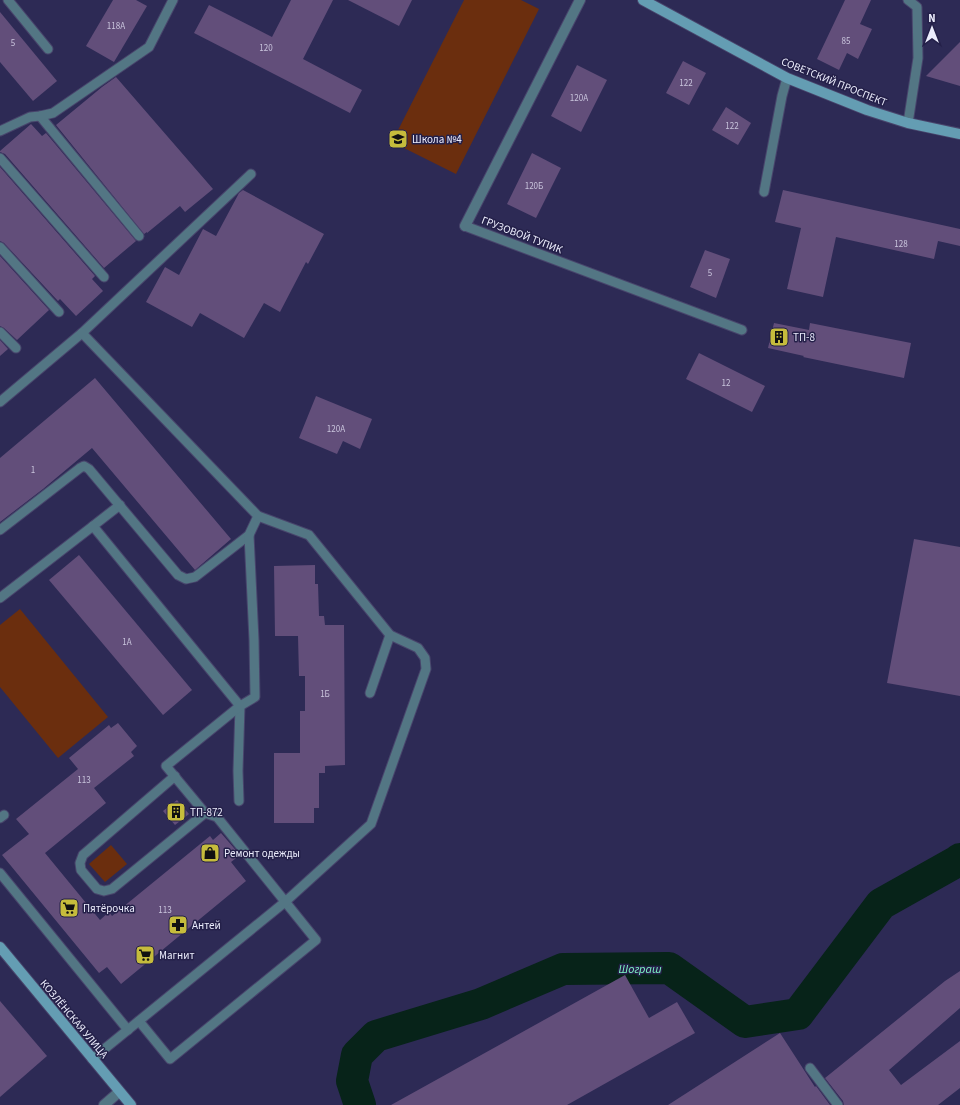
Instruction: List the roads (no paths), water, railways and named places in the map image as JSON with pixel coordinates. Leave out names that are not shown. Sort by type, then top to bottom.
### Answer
[{"type":"street","name":"ГРУЗОВОЙ ТУПИК","points":[[465,226],[580,0]]},
{"type":"street","name":"СОВЕТСКИЙ ПРОСПЕКТ","points":[[642,0],[787,78],[867,110],[908,123],[960,134]]},
{"type":"street","name":"КОЗЛЁНСКАЯ УЛИЦА","points":[[0,947],[131,1105]]},
{"type":"street","points":[[104,1105],[119,1092]]},
{"type":"lane","points":[[8,0],[48,49]]},
{"type":"lane","points":[[0,131],[30,117],[53,113],[149,47],[173,0]]},
{"type":"lane","points":[[908,0],[917,7],[918,58],[908,123]]},
{"type":"lane","points":[[764,192],[782,96],[787,78]]},
{"type":"lane","points":[[40,116],[139,236]]},
{"type":"lane","points":[[0,158],[104,277]]},
{"type":"lane","points":[[0,402],[82,333],[251,174]]},
{"type":"lane","name":"ГРУЗОВОЙ ТУПИК","points":[[465,226],[742,330]]},
{"type":"lane","points":[[0,247],[59,312]]},
{"type":"lane","points":[[0,332],[16,348]]},
{"type":"lane","points":[[82,333],[258,516],[309,535],[390,635],[418,648],[425,658],[426,669],[371,824],[285,902],[92,1059]]},
{"type":"lane","points":[[0,530],[84,466],[89,469],[178,575],[186,579],[195,577],[249,535],[258,516]]},
{"type":"lane","points":[[0,598],[120,505]]},
{"type":"lane","points":[[93,526],[240,706],[238,771],[239,801]]},
{"type":"lane","points":[[139,1021],[170,1059],[316,940],[217,816],[205,813],[166,766],[240,706],[255,697],[249,535]]},
{"type":"lane","points":[[370,693],[390,635]]},
{"type":"lane","points":[[174,776],[83,855],[80,863],[81,870],[97,889],[104,891],[112,889],[205,813]]},
{"type":"lane","points":[[0,873],[128,1030]]},
{"type":"lane","points":[[810,1068],[838,1105]]},
{"type":"waterway","name":"Шограш","points":[[360,1105],[352,1081],[357,1055],[376,1036],[481,1004],[563,969],[669,968],[745,1022],[798,1014],[881,904],[960,859]]},
{"type":"place","name":"Школа №4","points":[[398,139]]},
{"type":"place","name":"ТП-8","points":[[779,337]]},
{"type":"place","name":"ТП-872","points":[[176,812]]},
{"type":"place","name":"Ремонт одежды","points":[[210,853]]},
{"type":"place","name":"Пятёрочка","points":[[69,908]]},
{"type":"place","name":"Антей","points":[[178,925]]},
{"type":"place","name":"Магнит","points":[[145,955]]}]
